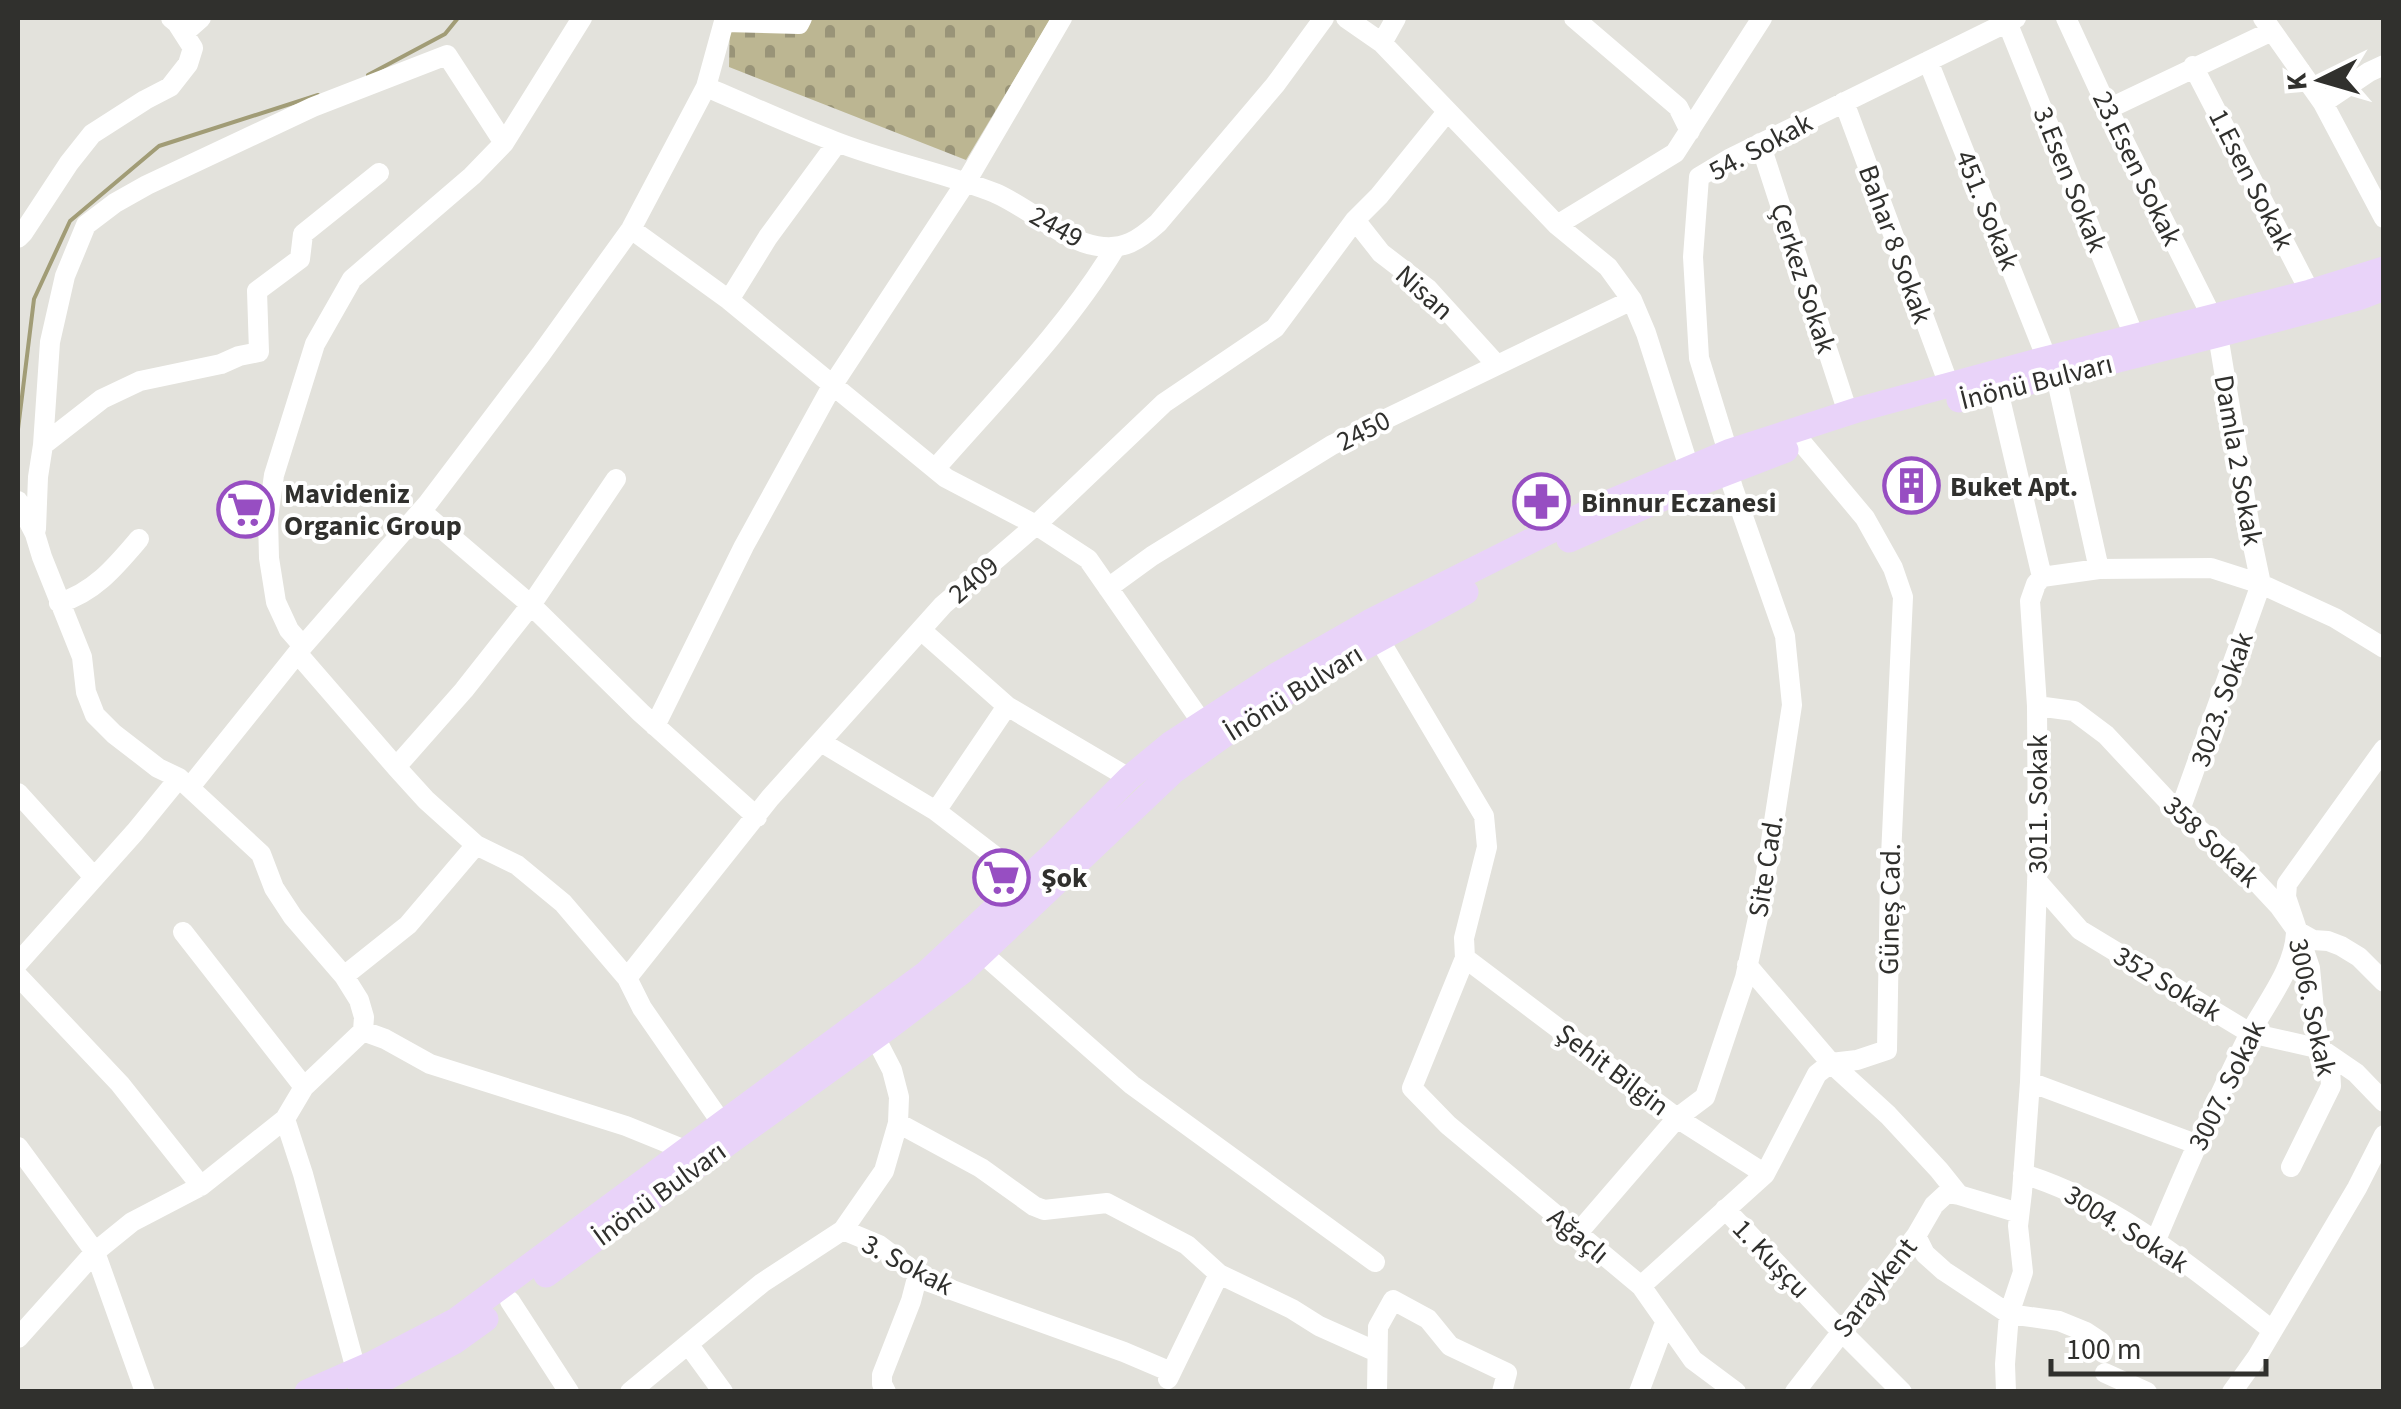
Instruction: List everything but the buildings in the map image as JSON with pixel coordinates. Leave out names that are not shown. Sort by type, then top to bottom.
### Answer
[{"type":"main road","points":[[1728,462],[1848,413],[1949,386],[2051,368],[2134,336],[2215,326],[2384,270]]},
{"type":"main road","name":"İnönü Bulvarı","points":[[307,1392],[360,1386],[454,1342],[926,973],[972,945],[1174,772],[1319,672],[1505,571],[1728,462],[1998,390],[2051,368],[2215,326],[2358,298],[2384,288]]},
{"type":"main road","name":"İnönü Bulvarı","points":[[360,1386],[686,1150],[729,1129],[875,1037],[962,972],[972,945],[1026,880],[1129,778],[1170,744],[1278,674],[1370,622],[1600,506],[1692,478]]},
{"type":"street","points":[[18,238],[92,134],[170,87],[188,64],[193,48],[177,25],[201,18]]},
{"type":"street","points":[[582,18],[504,143],[472,176],[352,279],[336,304],[316,344],[274,476],[268,518],[269,558],[276,602],[301,650],[426,800],[476,845],[517,865],[563,904],[628,978],[642,1008],[729,1129]]},
{"type":"street","points":[[18,963],[184,782],[421,510],[540,354],[631,229],[706,88],[725,20],[799,24],[802,18]]},
{"type":"street","points":[[655,726],[744,546],[832,386],[966,182],[1062,18]]},
{"type":"street","name":"2449","points":[[706,88],[837,142],[966,182],[1014,201],[1070,237],[1094,246],[1116,248],[1136,242],[1158,223],[1275,84],[1324,18]]},
{"type":"street","points":[[1346,18],[1382,44],[1557,225],[1608,267],[1632,300],[1646,333],[1692,478]]},
{"type":"street","points":[[1382,44],[1396,18]]},
{"type":"street","points":[[1574,18],[1678,107],[1690,131]]},
{"type":"street","points":[[1557,225],[1675,153],[1762,18]]},
{"type":"street","name":"23.Esen Sokak","points":[[2066,18],[2215,326]]},
{"type":"street","name":"54. Sokak","points":[[1728,462],[1700,358],[1693,258],[1699,177],[1760,143],[2012,20]]},
{"type":"street","name":"3.Esen Sokak","points":[[2012,20],[2134,336]]},
{"type":"street","points":[[2108,109],[2267,24],[2323,104],[2384,218]]},
{"type":"street","points":[[35,534],[50,342],[65,276],[86,224],[147,184],[313,107],[447,55],[504,143]]},
{"type":"street","name":"451. Sokak","points":[[1928,61],[2051,368],[2100,570]]},
{"type":"street","points":[[2323,104],[2384,65]]},
{"type":"street","name":"1.Esen Sokak","points":[[2193,66],[2310,292]]},
{"type":"street","name":"Bahar 8 Sokak","points":[[1844,102],[1949,386]]},
{"type":"street","name":"2409","points":[[628,978],[756,816],[943,604],[1036,525],[1164,403],[1275,328],[1356,220],[1448,112]]},
{"type":"street","points":[[729,300],[768,237],[837,142]]},
{"type":"street","name":"Çerkez Sokak","points":[[1760,143],[1848,413]]},
{"type":"street","points":[[1675,153],[1699,177]]},
{"type":"street","points":[[43,445],[102,399],[140,381],[259,352],[257,291],[300,259],[303,234],[379,173]]},
{"type":"street","name":"Nisan","points":[[1356,220],[1380,253],[1428,289],[1496,364]]},
{"type":"street","points":[[631,229],[729,300],[946,478],[1036,525],[1088,559],[1203,724]]},
{"type":"street","points":[[935,469],[1062,323],[1116,248]]},
{"type":"street","name":"2450","points":[[1108,588],[1152,556],[1332,445],[1632,300]]},
{"type":"street","name":"Damla 2 Sokak","points":[[2215,326],[2262,584]]},
{"type":"street","points":[[1998,390],[2042,577],[2100,570],[2210,568],[2262,584],[2335,618],[2384,648]]},
{"type":"street","name":"Güneş Cad.","points":[[1803,444],[1865,518],[1893,568],[1903,596],[1886,1050],[1857,1060],[1831,1062]]},
{"type":"street","name":"Site Cad.","points":[[1577,1234],[1677,1118],[1705,1096],[1748,965],[1762,899],[1792,705],[1785,636],[1728,462]]},
{"type":"street","points":[[396,767],[464,690],[530,605],[616,480]]},
{"type":"street","points":[[18,1338],[95,1252],[132,1222],[201,1186],[284,1119],[304,1087],[363,1031],[364,1017],[344,976],[293,917],[274,888],[262,854],[184,782],[158,768],[94,715],[86,692],[82,657],[21,506]]},
{"type":"street","points":[[421,510],[530,605],[655,726],[756,816]]},
{"type":"street","points":[[60,603],[76,598],[106,578],[139,538]]},
{"type":"street","name":"3011. Sokak","points":[[2006,1392],[2009,1314],[2022,1272],[2018,1226],[2030,1082],[2037,881],[2037,706],[2030,601],[2042,577]]},
{"type":"street","name":"3023. Sokak","points":[[2179,813],[2262,584]]},
{"type":"street","points":[[921,630],[1007,706],[1129,778]]},
{"type":"street","points":[[1379,638],[1484,816],[1487,847],[1464,938],[1465,958]]},
{"type":"street","points":[[936,811],[1007,706]]},
{"type":"street","name":"358 Sokak","points":[[2037,706],[2074,711],[2106,736],[2179,813],[2237,862],[2279,906],[2296,931]]},
{"type":"street","points":[[821,742],[936,811],[1026,880]]},
{"type":"street","name":"3006. Sokak","points":[[2291,1168],[2331,1086],[2330,1068],[2315,1020],[2310,968],[2286,897],[2287,884],[2384,749]]},
{"type":"street","points":[[18,793],[94,877]]},
{"type":"street","points":[[344,976],[408,924],[476,845]]},
{"type":"street","name":"352 Sokak","points":[[2037,881],[2080,930],[2250,1033],[2321,1049]]},
{"type":"street","points":[[2296,931],[2350,952],[2384,982]]},
{"type":"street","name":"3007. Sokak","points":[[2156,1240],[2196,1144],[2295,950],[2296,931]]},
{"type":"street","points":[[183,932],[304,1087]]},
{"type":"street","points":[[972,945],[1132,1085],[1375,1262]]},
{"type":"street","name":"Ağaçlı","points":[[1465,958],[1412,1088],[1448,1126],[1641,1286],[1693,1360],[1736,1392]]},
{"type":"street","name":"Şehit Bilgin","points":[[1465,958],[1677,1118],[1765,1174]]},
{"type":"street","points":[[1748,965],[1831,1062],[1940,1170],[1959,1195],[2020,1212]]},
{"type":"street","points":[[18,976],[120,1084],[201,1186]]},
{"type":"street","points":[[363,1031],[430,1064],[626,1126],[686,1150]]},
{"type":"street","name":"3. Sokak","points":[[875,1037],[892,1070],[899,1097],[898,1124],[884,1171],[843,1230],[879,1245],[927,1280],[1124,1352],[1169,1375],[1219,1274]]},
{"type":"street","points":[[2321,1049],[2356,1072],[2384,1102]]},
{"type":"street","points":[[1641,1286],[1765,1174],[1817,1074],[1831,1062]]},
{"type":"street","points":[[2030,1082],[2196,1144]]},
{"type":"street","points":[[284,1119],[303,1174],[360,1386]]},
{"type":"street","points":[[898,1124],[981,1168],[1028,1204],[1044,1210],[1107,1203],[1187,1245],[1219,1274],[1377,1352]]},
{"type":"street","points":[[2232,1392],[2257,1357],[2357,1188],[2384,1135]]},
{"type":"street","points":[[18,1147],[95,1252],[146,1392]]},
{"type":"street","name":"3004. Sokak","points":[[2023,1174],[2056,1184],[2156,1240],[2272,1330]]},
{"type":"street","name":"Saraykent","points":[[1794,1392],[1916,1236],[1934,1205],[1947,1193],[1959,1195]]},
{"type":"street","name":"1. Kuşçu","points":[[1726,1209],[1902,1392]]},
{"type":"street","points":[[630,1392],[762,1284],[843,1230]]},
{"type":"street","points":[[1916,1236],[1925,1254],[1944,1271],[2009,1314],[2058,1322],[2101,1342]]},
{"type":"street","points":[[886,1392],[882,1375],[918,1274]]},
{"type":"street","points":[[1376,1392],[1378,1328],[1393,1300],[1428,1318],[1450,1346],[1507,1373],[1502,1392]]},
{"type":"street","points":[[510,1301],[569,1392]]},
{"type":"street","points":[[1638,1392],[1663,1328],[1668,1325]]},
{"type":"street","points":[[688,1344],[723,1392]]},
{"type":"street","points":[[2105,1372],[2147,1392]]},
{"type":"green space","points":[[730,18],[1051,18],[966,160],[729,67]]},
{"type":"waterway","points":[[368,75],[445,34],[458,18]]},
{"type":"waterway","points":[[18,429],[34,299],[70,221],[159,146],[318,95]]},
{"type":"place","name":"Buket Apt.","points":[[1911,486]]},
{"type":"place","name":"Binnur Eczanesi","points":[[1542,502]]},
{"type":"place","name":"Mavideniz Organic Group","points":[[245,509]]},
{"type":"place","name":"Şok","points":[[1002,877]]}]
